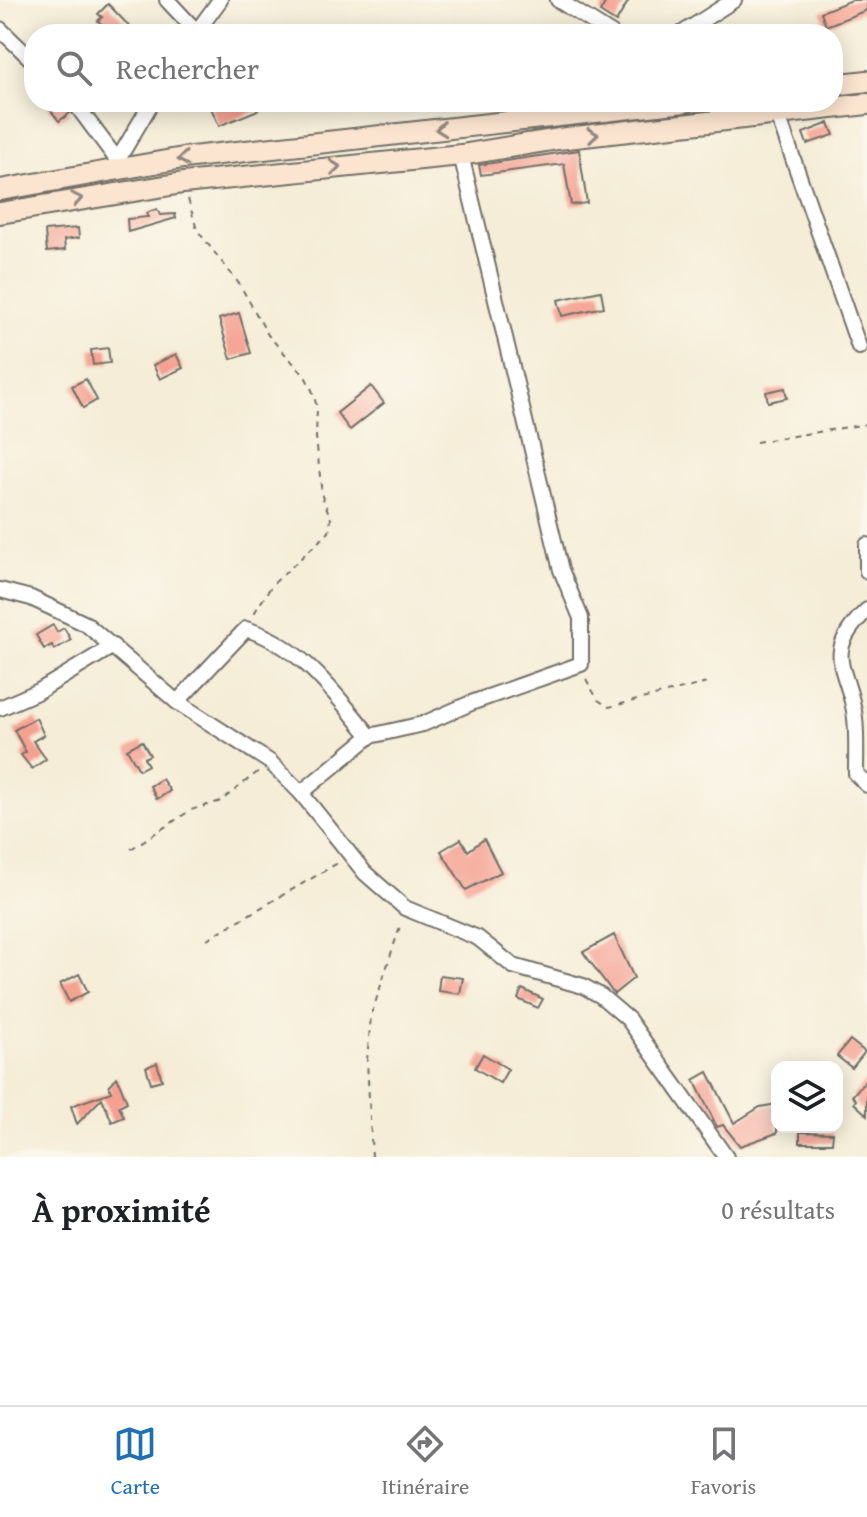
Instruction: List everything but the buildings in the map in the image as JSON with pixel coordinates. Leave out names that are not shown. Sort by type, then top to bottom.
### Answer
[{"type":"street","points":[[167,0],[188,24]]},
{"type":"street","points":[[203,24],[220,0]]},
{"type":"street","points":[[558,0],[596,24]]},
{"type":"street","points":[[695,24],[723,3]]},
{"type":"street","points":[[0,29],[24,52]]},
{"type":"street","points":[[843,84],[867,81]]},
{"type":"street","points":[[843,108],[866,106]]},
{"type":"street","points":[[81,112],[116,164]]},
{"type":"street","points":[[116,164],[146,112]]},
{"type":"street","points":[[0,190],[116,164],[550,112]]},
{"type":"street","points":[[0,213],[183,183],[461,155],[790,112]]},
{"type":"street","points":[[777,113],[859,347]]},
{"type":"street","points":[[301,793],[370,736],[423,724],[471,703],[581,664],[581,618],[561,570],[461,155]]},
{"type":"street","points":[[867,545],[867,571]]},
{"type":"street","points":[[0,590],[31,598],[86,624],[177,702],[270,762],[301,793],[349,855],[384,893],[405,908],[478,938],[513,966],[583,986],[601,996],[628,1019],[726,1157]]},
{"type":"street","points":[[867,610],[850,626],[840,659],[841,675],[855,715],[856,774],[867,785]]},
{"type":"street","points":[[177,702],[246,629],[273,637],[294,651],[370,736]]},
{"type":"street","points":[[0,708],[39,691],[113,646]]},
{"type":"path","points":[[183,183],[197,230],[240,285],[268,335],[305,376],[317,407],[316,437],[322,496],[331,519],[329,532],[272,585],[246,629]]},
{"type":"path","points":[[756,442],[867,424]]},
{"type":"path","points":[[581,664],[598,700],[609,707],[711,682]]},
{"type":"path","points":[[131,849],[191,810],[221,801],[270,762]]},
{"type":"path","points":[[207,939],[349,855]]},
{"type":"path","points":[[372,1157],[367,1060],[371,1016],[405,908]]}]
